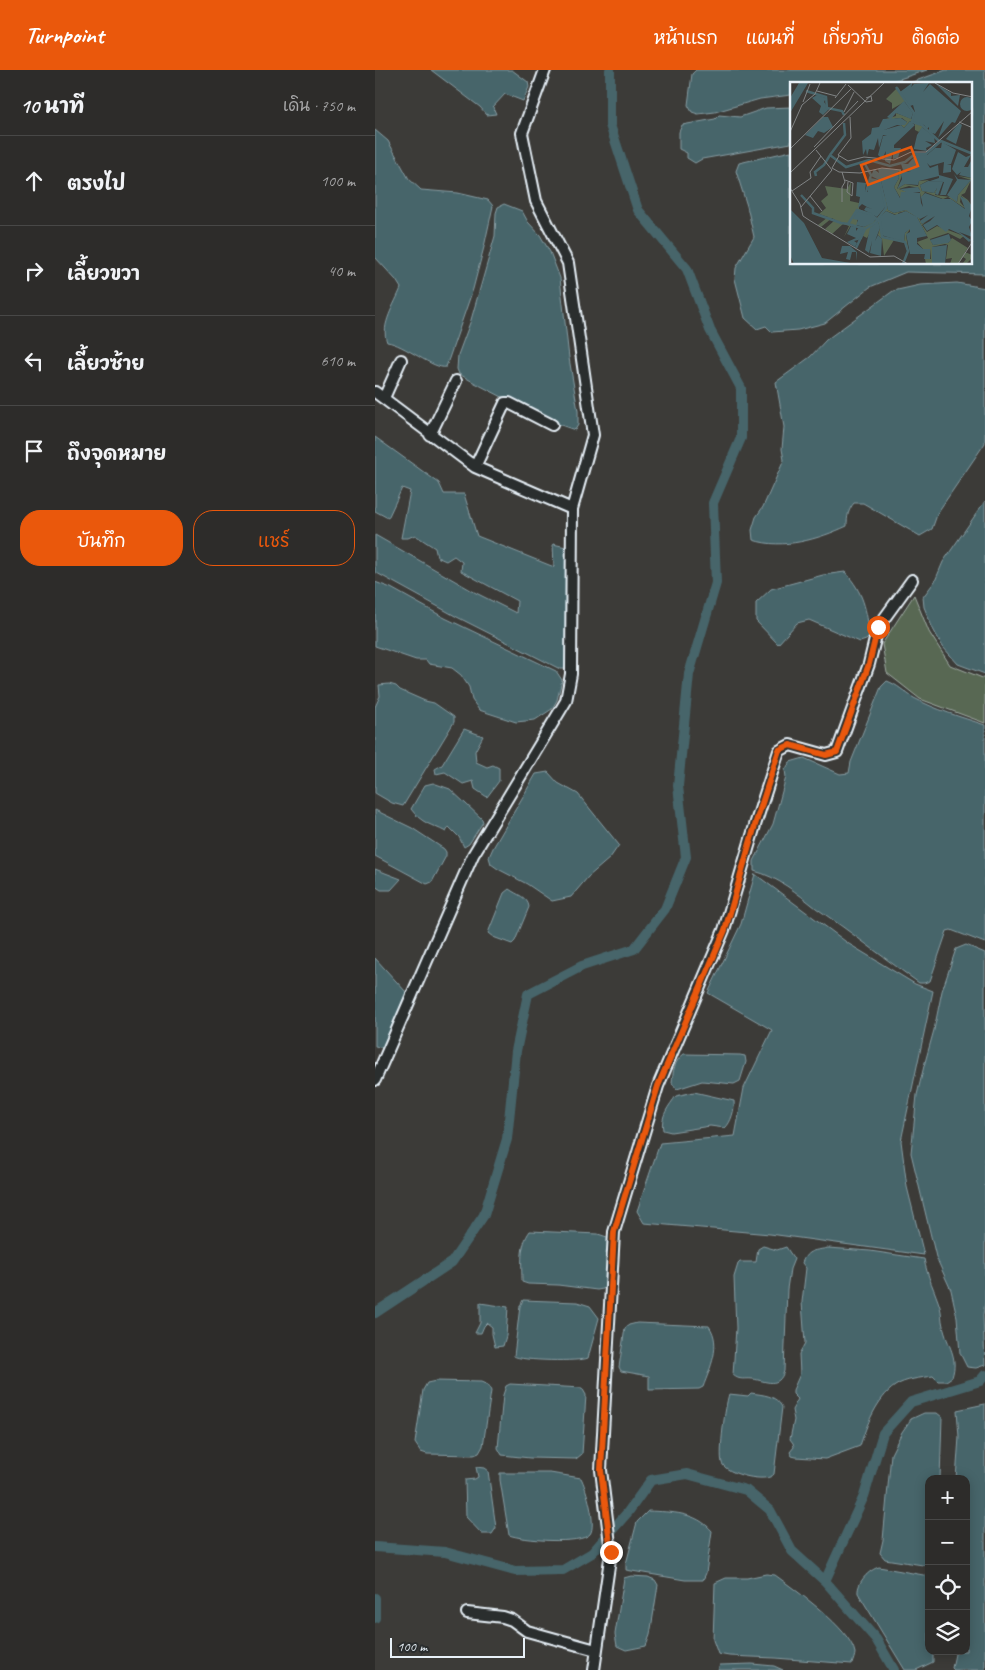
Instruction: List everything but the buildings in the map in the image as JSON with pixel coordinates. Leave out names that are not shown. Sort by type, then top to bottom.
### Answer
[{"type":"street","points":[[375,1080],[473,855],[566,701],[571,674],[572,509],[593,435],[568,264],[536,201],[522,133],[545,70]]},
{"type":"street","points":[[401,360],[379,395],[475,467],[572,509]]},
{"type":"street","points":[[430,435],[456,381]]},
{"type":"street","points":[[475,467],[505,403],[509,403],[552,424]]},
{"type":"street","points":[[594,1670],[611,1552],[601,1470],[614,1232],[658,1086],[725,930],[779,750],[790,745],[826,755],[837,752],[869,664],[878,627],[912,580]]},
{"type":"street","points":[[467,1613],[503,1617],[512,1620],[527,1631],[596,1650]]},
{"type":"green space","points":[[914,595],[929,632],[950,665],[985,679],[985,723],[920,699],[887,673],[882,644]]},
{"type":"water","points":[[431,70],[512,70],[528,82],[529,87],[523,101],[505,94],[493,107],[496,114],[487,115],[480,107]]},
{"type":"water","points":[[696,70],[927,70],[890,82],[790,82],[790,95],[760,99],[715,112],[698,114],[692,112],[688,105],[692,74]]},
{"type":"water","points":[[946,70],[985,70],[985,274],[906,272],[870,287],[825,323],[798,330],[772,332],[766,326],[757,329],[745,318],[735,279],[736,268],[754,237],[736,171],[739,163],[790,151],[790,265],[973,265],[973,82],[913,82]]},
{"type":"water","points":[[790,107],[790,143],[702,159],[695,163],[687,158],[687,153],[679,149],[679,132],[682,125],[715,119],[719,115],[740,117],[766,108]]},
{"type":"water","points":[[375,130],[388,141],[409,179],[421,190],[458,193],[488,200],[493,206],[473,289],[446,367],[434,365],[402,347],[387,342],[385,329],[401,288],[375,257]]},
{"type":"water","points":[[504,204],[522,211],[550,252],[560,278],[569,358],[578,411],[578,425],[575,430],[549,421],[475,383],[459,374],[457,369],[458,355],[471,320],[495,236],[496,213],[498,207]]},
{"type":"water","points":[[957,283],[985,288],[985,443],[938,512],[932,529],[920,536],[863,503],[854,503],[848,514],[847,526],[825,535],[801,542],[776,544],[753,540],[752,530],[756,517],[763,507],[784,460],[782,449],[784,427],[776,382],[810,357],[826,340],[893,291],[920,285]]},
{"type":"water","points":[[375,437],[439,483],[444,494],[464,494],[477,536],[554,567],[553,544],[566,547],[567,664],[565,669],[560,669],[457,617],[375,572],[375,535],[476,593],[516,613],[517,601],[461,571],[462,562],[454,556],[446,561],[437,557],[435,548],[415,535],[401,538],[410,491],[402,488],[388,518],[375,511]]},
{"type":"water","points":[[985,501],[985,674],[958,664],[943,647],[924,607],[923,597],[935,581],[943,562]]},
{"type":"water","points":[[845,572],[856,587],[863,602],[870,636],[866,640],[860,642],[809,620],[797,623],[778,644],[756,621],[756,603],[771,589],[823,575]]},
{"type":"water","points":[[375,582],[391,588],[445,618],[556,671],[562,680],[557,700],[552,709],[535,720],[516,722],[479,710],[472,700],[469,687],[461,675],[452,668],[429,664],[426,660],[416,660],[375,646]]},
{"type":"water","points":[[887,681],[931,706],[985,725],[985,943],[951,930],[947,931],[930,981],[924,983],[919,983],[787,886],[771,877],[754,871],[754,861],[773,824],[786,777],[785,770],[790,762],[804,758],[840,774],[849,773],[851,762],[881,687]]},
{"type":"water","points":[[389,684],[425,701],[434,703],[454,717],[454,722],[403,806],[392,803],[375,793],[375,707],[380,696],[379,685]]},
{"type":"water","points":[[464,729],[483,736],[475,751],[476,762],[487,767],[493,765],[499,768],[499,781],[487,797],[475,789],[473,781],[463,784],[445,772],[436,774],[435,769],[442,765]]},
{"type":"water","points":[[548,772],[558,783],[578,794],[619,845],[610,858],[588,877],[571,897],[552,901],[527,884],[498,869],[491,864],[489,857],[536,774]]},
{"type":"water","points":[[433,783],[450,789],[482,819],[483,822],[469,844],[464,847],[459,837],[449,827],[446,832],[431,825],[419,818],[411,809],[425,785]]},
{"type":"water","points":[[375,810],[412,828],[444,849],[446,856],[432,882],[427,884],[375,856]]},
{"type":"water","points":[[375,869],[401,879],[391,890],[381,890],[375,886]]},
{"type":"water","points":[[755,874],[849,944],[915,984],[933,991],[901,1141],[907,1187],[924,1255],[770,1234],[644,1223],[637,1211],[660,1143],[735,1136],[744,1088],[772,1030],[708,993],[741,924]]},
{"type":"water","points":[[509,889],[524,898],[529,907],[512,944],[493,937],[488,933],[504,893]]},
{"type":"water","points":[[966,945],[985,953],[985,1302],[983,1315],[985,1365],[976,1368],[967,1367],[960,1353],[957,1317],[951,1290],[936,1257],[911,1153],[917,1095],[942,991],[956,949]]},
{"type":"water","points":[[375,958],[406,992],[384,1048],[375,1046]]},
{"type":"water","points":[[684,1054],[740,1055],[745,1056],[746,1062],[740,1081],[734,1084],[702,1081],[677,1089],[672,1083],[674,1070],[676,1063]]},
{"type":"water","points":[[694,1092],[734,1101],[732,1116],[727,1126],[725,1128],[710,1126],[671,1132],[663,1130],[664,1116],[676,1096]]},
{"type":"water","points":[[530,1231],[598,1234],[607,1237],[611,1242],[608,1283],[603,1289],[597,1290],[522,1282],[523,1249],[526,1237]]},
{"type":"water","points":[[763,1246],[777,1250],[786,1247],[794,1259],[790,1269],[787,1289],[784,1371],[782,1377],[775,1382],[740,1379],[733,1375],[736,1328],[734,1277],[738,1264],[740,1262],[756,1262],[758,1249]]},
{"type":"water","points":[[828,1248],[870,1251],[924,1259],[941,1309],[942,1323],[953,1357],[954,1370],[952,1377],[946,1381],[938,1381],[933,1376],[908,1380],[895,1386],[883,1398],[873,1413],[860,1446],[825,1459],[796,1457],[792,1456],[790,1452],[794,1447],[790,1439],[794,1420],[792,1410],[798,1399],[793,1394],[793,1390],[800,1374],[799,1354],[805,1343],[802,1302],[806,1268],[802,1263],[809,1253]]},
{"type":"water","points":[[523,1300],[577,1302],[590,1306],[599,1318],[588,1358],[550,1360],[527,1359],[514,1356],[520,1306]]},
{"type":"water","points":[[480,1303],[508,1307],[506,1336],[503,1346],[495,1347],[492,1327],[487,1323],[481,1333],[475,1333],[480,1323]]},
{"type":"water","points":[[637,1323],[709,1326],[713,1333],[715,1349],[703,1387],[699,1389],[649,1390],[649,1376],[621,1371],[619,1367],[625,1328]]},
{"type":"water","points":[[436,1381],[481,1382],[488,1385],[491,1391],[483,1446],[479,1453],[474,1455],[427,1454],[421,1452],[415,1443],[423,1390],[427,1383]]},
{"type":"water","points":[[510,1384],[582,1388],[586,1395],[582,1454],[576,1459],[502,1455],[498,1448],[503,1395],[506,1386]]},
{"type":"water","points":[[751,1393],[773,1398],[782,1407],[774,1474],[770,1477],[756,1478],[738,1474],[725,1467],[722,1463],[723,1429],[729,1394],[748,1396]]},
{"type":"water","points":[[985,1404],[985,1670],[954,1670],[952,1668],[955,1655],[970,1655],[970,1475],[956,1475],[959,1437],[957,1410]]},
{"type":"water","points":[[924,1413],[937,1413],[942,1417],[940,1475],[925,1475],[925,1565],[885,1559],[880,1553],[883,1540],[891,1454],[911,1419]]},
{"type":"water","points":[[476,1467],[484,1468],[488,1471],[496,1528],[492,1534],[482,1534],[466,1517],[465,1480],[478,1477]]},
{"type":"water","points":[[500,1473],[550,1473],[581,1478],[592,1515],[590,1534],[575,1540],[538,1540],[509,1535]]},
{"type":"water","points":[[648,1511],[683,1514],[699,1520],[712,1531],[706,1573],[703,1580],[685,1580],[626,1570],[637,1522]]},
{"type":"water","points":[[879,1567],[925,1575],[925,1655],[933,1655],[933,1662],[916,1670],[905,1670],[858,1593],[859,1585],[871,1571]]},
{"type":"water","points":[[766,1574],[775,1575],[833,1621],[851,1643],[855,1653],[852,1664],[718,1654],[713,1640],[715,1583],[726,1578],[747,1578]]},
{"type":"water","points":[[631,1576],[648,1577],[655,1580],[658,1585],[650,1635],[646,1646],[626,1650],[617,1646],[615,1634],[624,1578]]},
{"type":"water","points":[[752,1664],[774,1666],[783,1670],[718,1670],[720,1665]]},
{"type":"waterway","points":[[375,1313],[452,1262],[484,1215],[507,1139],[516,1051],[528,994],[582,966],[634,949],[665,909],[686,857],[678,786],[689,674],[716,583],[713,503],[741,438],[741,388],[710,330],[687,269],[638,210],[610,125],[610,70]]},
{"type":"waterway","points":[[825,1581],[864,1496],[883,1433],[911,1402],[980,1381],[985,1375]]},
{"type":"waterway","points":[[375,1547],[445,1552],[515,1571],[563,1570],[592,1553],[628,1512],[651,1480],[687,1474],[746,1490],[770,1510],[792,1551],[825,1581],[876,1639],[894,1670]]},
{"type":"waterway","points":[[375,1598],[375,1618]]},
{"type":"route","points":[[611,1552],[601,1470],[614,1232],[658,1086],[725,930],[779,750],[790,745],[826,755],[837,752],[869,664],[878,627]]}]
